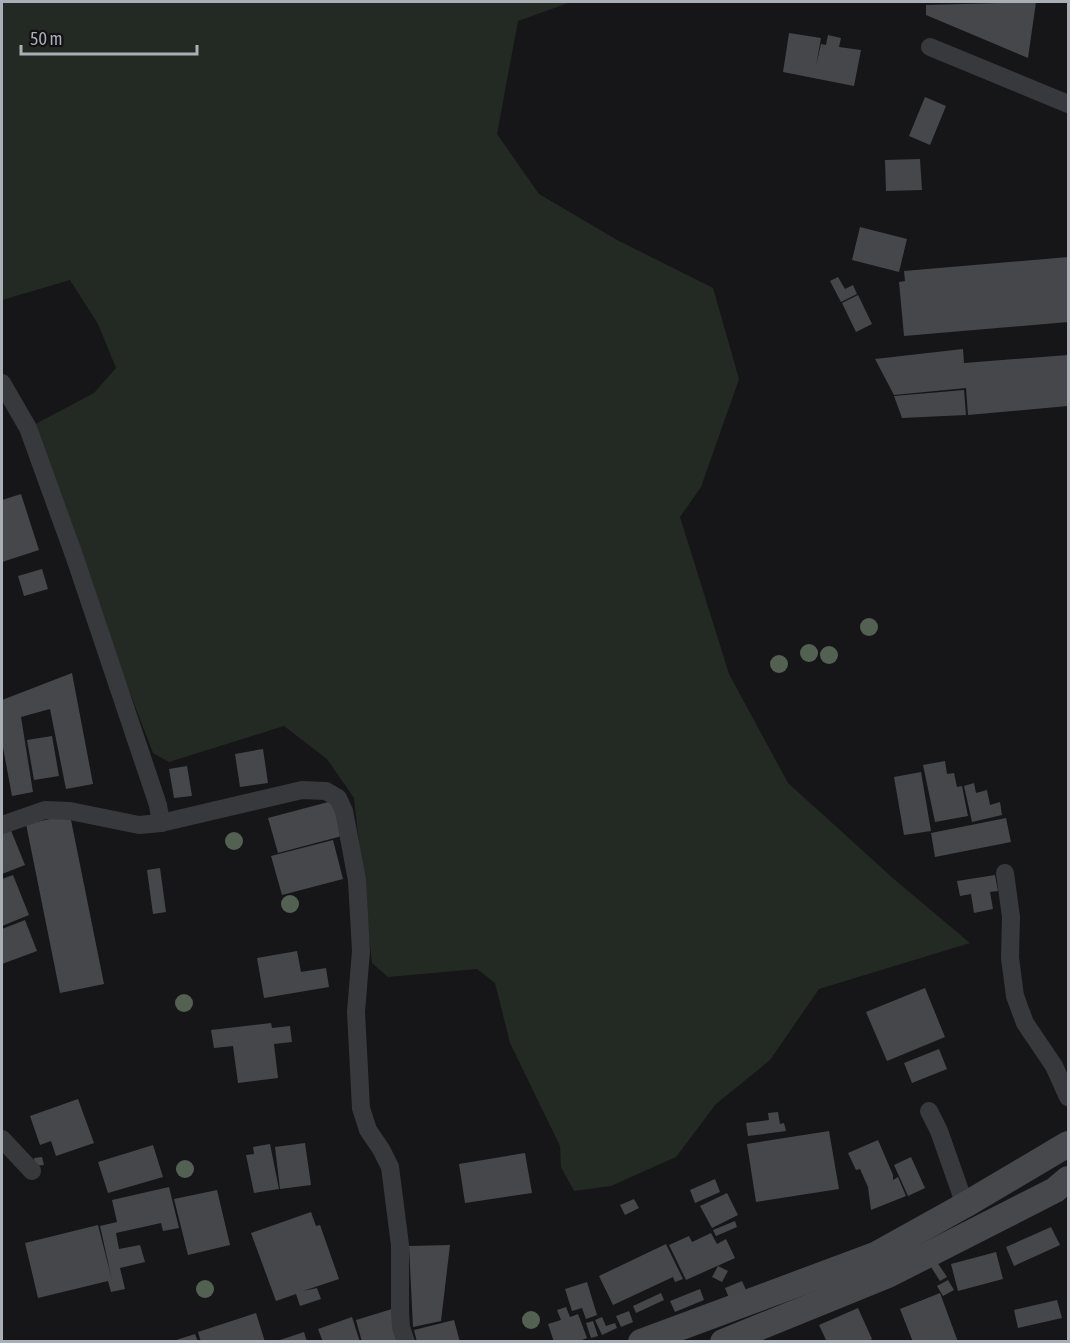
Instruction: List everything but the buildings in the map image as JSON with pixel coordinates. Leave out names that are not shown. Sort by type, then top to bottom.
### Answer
[{"type":"main road","points":[[641,1341],[875,1255],[1068,1144]]},
{"type":"main road","points":[[723,1341],[888,1275],[1055,1190],[1068,1179]]},
{"type":"street","points":[[930,47],[1068,105]]},
{"type":"street","points":[[2,383],[28,428],[40,460],[158,805],[161,823]]},
{"type":"street","points":[[2,825],[45,810],[70,811],[139,825],[161,823],[302,790],[326,791],[338,798],[344,811],[358,892],[361,951],[356,1012],[361,1108],[368,1130],[390,1167],[400,1245],[401,1327],[406,1341]]},
{"type":"street","points":[[1005,873],[1011,917],[1010,958],[1015,996],[1024,1023],[1054,1066],[1068,1097]]},
{"type":"street","points":[[929,1111],[939,1131],[965,1205]]},
{"type":"street","points":[[2,1139],[32,1171]]},
{"type":"shaded area","points":[[2,2],[571,2],[518,21],[497,134],[539,194],[617,240],[713,288],[739,379],[701,487],[680,517],[729,674],[788,783],[895,880],[970,943],[819,989],[770,1060],[716,1104],[676,1157],[611,1186],[574,1191],[561,1167],[560,1146],[510,1043],[495,983],[477,969],[388,977],[372,963],[354,798],[327,759],[284,726],[169,762],[153,753],[28,428],[94,393],[116,368],[98,324],[70,280],[2,300]]}]
